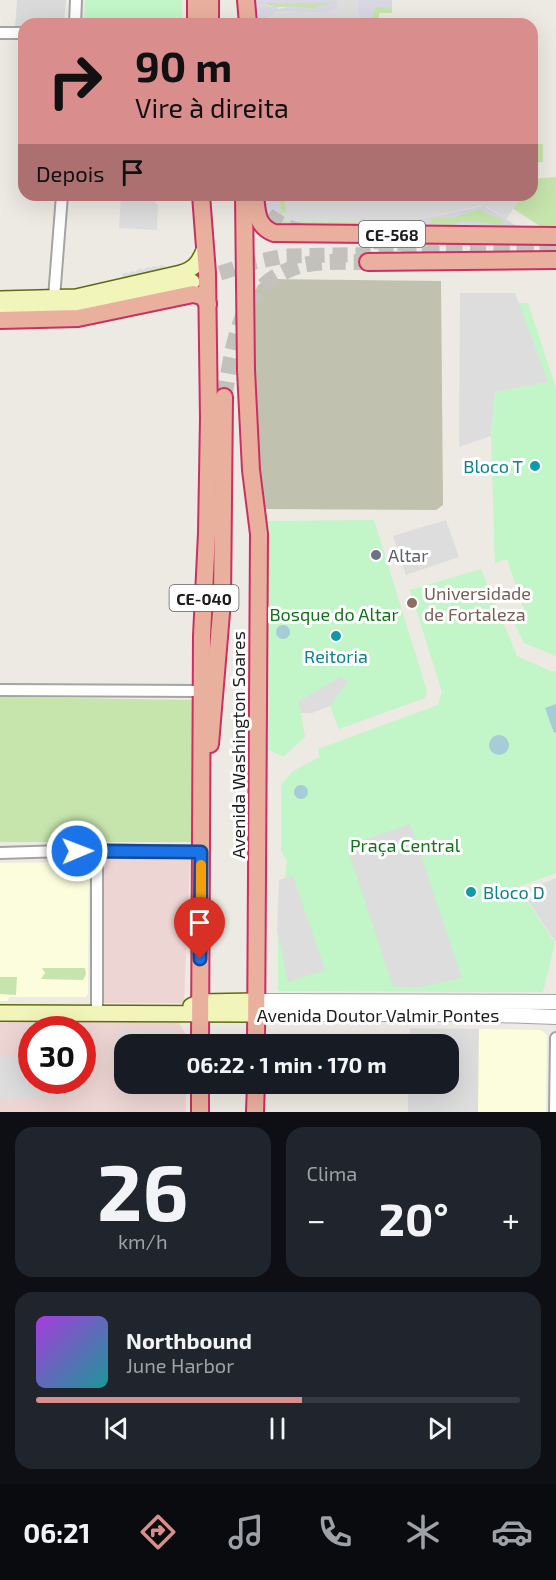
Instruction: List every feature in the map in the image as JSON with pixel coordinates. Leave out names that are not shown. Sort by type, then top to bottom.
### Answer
[{"type":"highway","points":[[196,0],[196,18]]},
{"type":"highway","points":[[210,0],[210,18]]},
{"type":"highway","points":[[241,0],[242,18]]},
{"type":"highway","points":[[246,0],[248,18]]},
{"type":"highway","name":"Avenida Washington Soares","points":[[200,1034],[201,691],[209,418],[208,304],[201,201]]},
{"type":"highway","name":"Avenida Washington Soares","points":[[244,201],[246,370],[251,470],[259,534],[256,1034]]},
{"type":"highway","name":"CE-568","points":[[256,201],[259,222],[262,227],[274,233],[556,236]]},
{"type":"highway","points":[[368,262],[556,260]]},
{"type":"highway","points":[[0,320],[78,318],[193,294],[202,297],[208,304]]},
{"type":"highway","points":[[201,804],[212,734],[222,601],[224,397]]},
{"type":"highway","points":[[200,1094],[200,1112]]},
{"type":"highway","points":[[255,1094],[255,1112]]},
{"type":"main road","points":[[0,299],[76,297],[190,270],[201,258],[205,248]]},
{"type":"main road","points":[[0,309],[78,309],[192,282]]},
{"type":"main road","name":"Avenida Doutor Valmir Pontes","points":[[0,1013],[179,1013],[200,1008],[256,1007]]},
{"type":"street","points":[[75,18],[76,0]]},
{"type":"street","points":[[0,33],[18,33]]},
{"type":"street","points":[[54,298],[62,201]]},
{"type":"street","points":[[0,690],[201,691]]},
{"type":"street","points":[[97,850],[97,1013]]},
{"type":"street","points":[[0,853],[97,850],[201,852]]},
{"type":"street","name":"Avenida Doutor Valmir Pontes","points":[[256,1007],[556,1002]]},
{"type":"street","name":"Avenida Doutor Valmir Pontes","points":[[256,1007],[556,1017]]},
{"type":"street","points":[[555,1112],[556,1038]]},
{"type":"shaded area","points":[[17,0],[66,0],[64,18],[18,18],[18,28],[15,28]]},
{"type":"shaded area","points":[[254,0],[337,0],[337,7],[328,13],[277,11],[269,18],[257,18]],"holes":[[[263,3],[332,4],[313,9],[291,6],[279,9]]]},
{"type":"shaded area","points":[[337,0],[358,0],[360,18],[269,18],[277,11],[328,13],[337,7]]},
{"type":"shaded area","points":[[358,0],[392,0],[392,8],[375,7],[372,18],[360,18]]},
{"type":"shaded area","points":[[121,201],[154,201],[158,205],[157,230],[119,228]]},
{"type":"shaded area","points":[[263,201],[279,201],[281,209],[278,223],[417,226],[420,219],[484,206],[525,231],[305,229],[266,224]],"holes":[[[479,209],[505,221],[503,225],[462,221],[454,225],[429,224],[433,218],[450,218]]]},
{"type":"shaded area","points":[[285,201],[519,201],[506,219],[487,207],[480,206],[401,223],[282,221],[282,213],[287,212]]},
{"type":"shaded area","points":[[161,264],[169,269],[124,279],[122,275],[135,272],[140,268],[143,270],[153,266],[160,267]]},
{"type":"shaded area","points":[[267,279],[441,281],[443,505],[436,510],[265,509],[255,408],[252,308],[253,296],[258,285]]},
{"type":"shaded area","points":[[460,293],[515,293],[548,382],[495,392],[491,436],[459,447]]},
{"type":"shaded area","points":[[446,520],[459,557],[406,575],[393,536]]},
{"type":"shaded area","points":[[340,677],[348,681],[330,706],[312,713],[301,713],[298,702]]},
{"type":"shaded area","points":[[410,824],[462,978],[415,988],[393,986],[347,846]]},
{"type":"shaded area","points":[[104,856],[190,859],[184,1003],[103,1003]]},
{"type":"shaded area","points":[[83,862],[89,867],[88,994],[86,997],[10,997],[7,1001],[0,1001],[0,863]]},
{"type":"shaded area","points":[[293,876],[325,970],[288,982],[277,930],[279,880]]},
{"type":"shaded area","points":[[556,878],[556,940],[555,941],[522,892]]},
{"type":"shaded area","points":[[0,1021],[18,1021],[18,1094],[96,1094],[96,1022],[179,1023],[185,1034],[114,1034],[114,1094],[186,1094],[186,1112],[0,1112]]},
{"type":"shaded area","points":[[410,1028],[541,1030],[547,1035],[546,1112],[408,1112],[408,1094],[459,1094],[459,1034],[410,1034]]},
{"type":"shaded area","points":[[410,1028],[479,1029],[478,1112],[408,1112],[408,1094],[459,1094],[459,1034],[410,1034]]},
{"type":"shaded area","points":[[118,1032],[176,1032],[176,1034],[118,1034]]},
{"type":"shaded area","points":[[18,1055],[18,1094],[76,1094],[76,1096],[0,1099],[0,1056]]},
{"type":"green space","points":[[85,0],[182,0],[182,18],[84,18]]},
{"type":"green space","points":[[392,0],[392,13],[379,13],[379,18],[372,18],[375,7]]},
{"type":"green space","points":[[262,2],[333,4],[314,9],[274,7]]},
{"type":"green space","points":[[538,144],[543,144],[543,162],[538,162]]},
{"type":"green space","points":[[556,177],[556,228],[543,228],[501,201],[538,201],[538,179]]},
{"type":"green space","points":[[279,201],[285,201],[287,213],[282,213],[282,221],[401,223],[420,219],[417,226],[278,223],[281,209]]},
{"type":"green space","points":[[479,209],[505,221],[503,225],[428,225],[433,218],[450,218]]},
{"type":"green space","points":[[518,303],[528,303],[556,388],[556,656],[524,643],[511,617],[524,610],[507,559],[495,563],[491,436],[495,392],[548,382]]},
{"type":"green space","name":"Bosque do Altar","points":[[374,520],[427,691],[425,698],[339,729],[330,706],[347,682],[299,702],[305,737],[283,757],[269,750],[267,521]]},
{"type":"green space","name":"Praça Central","points":[[481,569],[517,656],[553,672],[556,671],[556,873],[518,887],[555,943],[543,992],[278,991],[278,939],[287,861],[281,851],[281,785],[293,771],[320,757],[318,749],[438,705],[442,692],[410,590]]},
{"type":"green space","points":[[0,697],[192,700],[192,842],[0,842]]},
{"type":"green space","points":[[42,968],[85,968],[86,974],[83,980],[41,979],[45,973]]},
{"type":"green space","points":[[0,977],[17,977],[16,995],[0,994]]},
{"type":"water","points":[[280,625],[286,625],[290,632],[286,639],[280,639],[276,635],[276,629]]},
{"type":"water","points":[[556,704],[556,732],[554,733],[545,708]]},
{"type":"water","points":[[499,735],[506,738],[509,745],[506,752],[499,755],[492,752],[489,745],[492,738]]},
{"type":"water","points":[[301,785],[306,787],[308,792],[306,797],[301,799],[296,797],[294,792],[296,787]]},
{"type":"tunnel","points":[[254,201],[275,220],[289,228],[304,232]]},
{"type":"tunnel","points":[[374,241],[417,244],[556,244]]},
{"type":"tunnel","points":[[198,280],[255,262],[284,256],[556,251]]},
{"type":"tunnel","points":[[224,397],[239,327],[246,310],[267,283],[295,267],[330,262],[368,262]]},
{"type":"slow traffic","points":[[201,865],[201,911]]},
{"type":"place","name":"Bloco T","points":[[535,466]]},
{"type":"place","name":"Altar","points":[[376,555]]},
{"type":"place","name":"Universidade de Fortaleza","points":[[412,603]]},
{"type":"place","name":"Reitoria","points":[[336,636]]},
{"type":"place","name":"Bloco D","points":[[471,892]]},
{"type":"route","points":[[77,851],[201,852],[200,959]]}]
